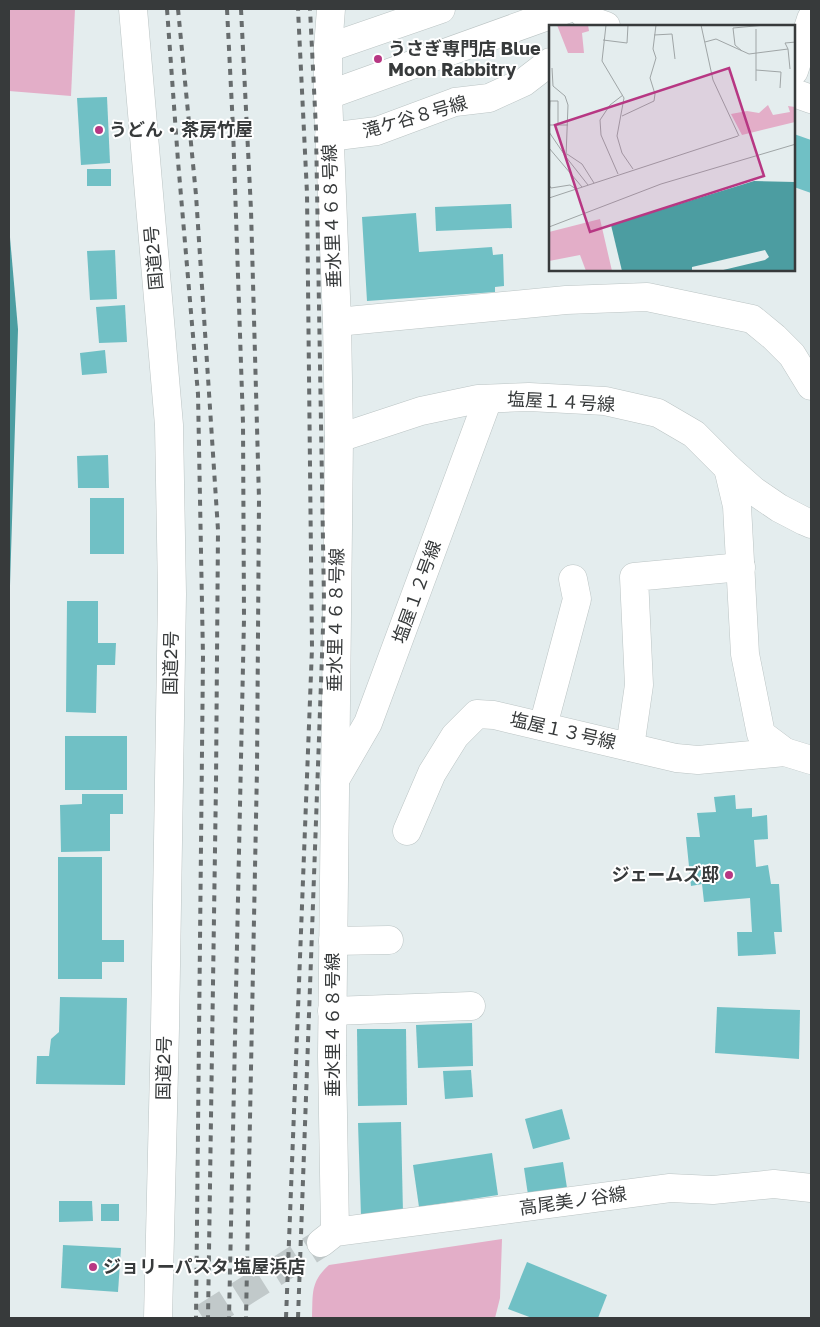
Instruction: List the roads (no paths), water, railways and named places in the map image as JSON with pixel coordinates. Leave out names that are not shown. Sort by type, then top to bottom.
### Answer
[{"type":"main road","name":"国道2号","points":[[133,9],[169,425],[172,594],[165,1037],[158,1318]]},
{"type":"main road","name":"垂水里４６８号線","points":[[327,1238],[332,1056],[339,438],[337,322],[328,95],[328,48],[331,9]]},
{"type":"main road","points":[[328,48],[441,9]]},
{"type":"main road","points":[[328,95],[568,9]]},
{"type":"main road","points":[[795,68],[811,19]]},
{"type":"main road","name":"滝ケ谷８号線","points":[[329,137],[377,131],[455,102],[489,98],[524,82],[549,63]]},
{"type":"main road","points":[[795,93],[811,99]]},
{"type":"main road","points":[[337,322],[566,300],[647,297],[752,320],[774,337],[792,355],[811,386]]},
{"type":"main road","name":"塩屋１４号線","points":[[339,438],[421,411],[478,399],[529,397],[605,401],[658,413],[694,434],[754,491],[779,508],[811,524]]},
{"type":"main road","name":"塩屋１２号線","points":[[335,781],[368,723],[488,399]]},
{"type":"main road","points":[[728,468],[737,506],[746,654],[761,734],[785,752],[811,760]]},
{"type":"main road","points":[[630,747],[639,685],[634,577],[740,567]]},
{"type":"main road","points":[[543,726],[577,599],[572,579]]},
{"type":"main road","name":"塩屋１３号線","points":[[407,830],[432,773],[441,758],[455,736],[477,714],[494,714],[676,758],[698,760],[785,752]]},
{"type":"main road","points":[[333,941],[389,940]]},
{"type":"main road","points":[[332,1011],[471,1006]]},
{"type":"main road","name":"高尾美ノ谷線","points":[[327,1238],[670,1188],[713,1190],[774,1184],[811,1188]]},
{"type":"water","points":[[9,226],[18,329],[9,618]]},
{"type":"tunnel","points":[[203,1318],[320,1244]]},
{"type":"railway","points":[[167,9],[198,394],[203,657],[196,1318]]},
{"type":"railway","points":[[178,9],[196,195],[218,530],[208,1318]]},
{"type":"railway","points":[[227,9],[243,423],[244,619],[229,1318]]},
{"type":"railway","points":[[241,9],[251,210],[259,499],[257,769],[246,1318]]},
{"type":"railway","points":[[286,1318],[312,648],[307,193],[298,9]]},
{"type":"railway","points":[[298,1318],[324,600],[316,129],[310,9]]},
{"type":"place","name":"うさぎ専門店 Blue Moon Rabbitry","points":[[378,59]]},
{"type":"place","name":"うどん・茶房竹屋","points":[[99,130]]},
{"type":"place","name":"ジェームズ邸","points":[[729,875]]},
{"type":"place","name":"ジョリーパスタ 塩屋浜店","points":[[93,1267]]}]
